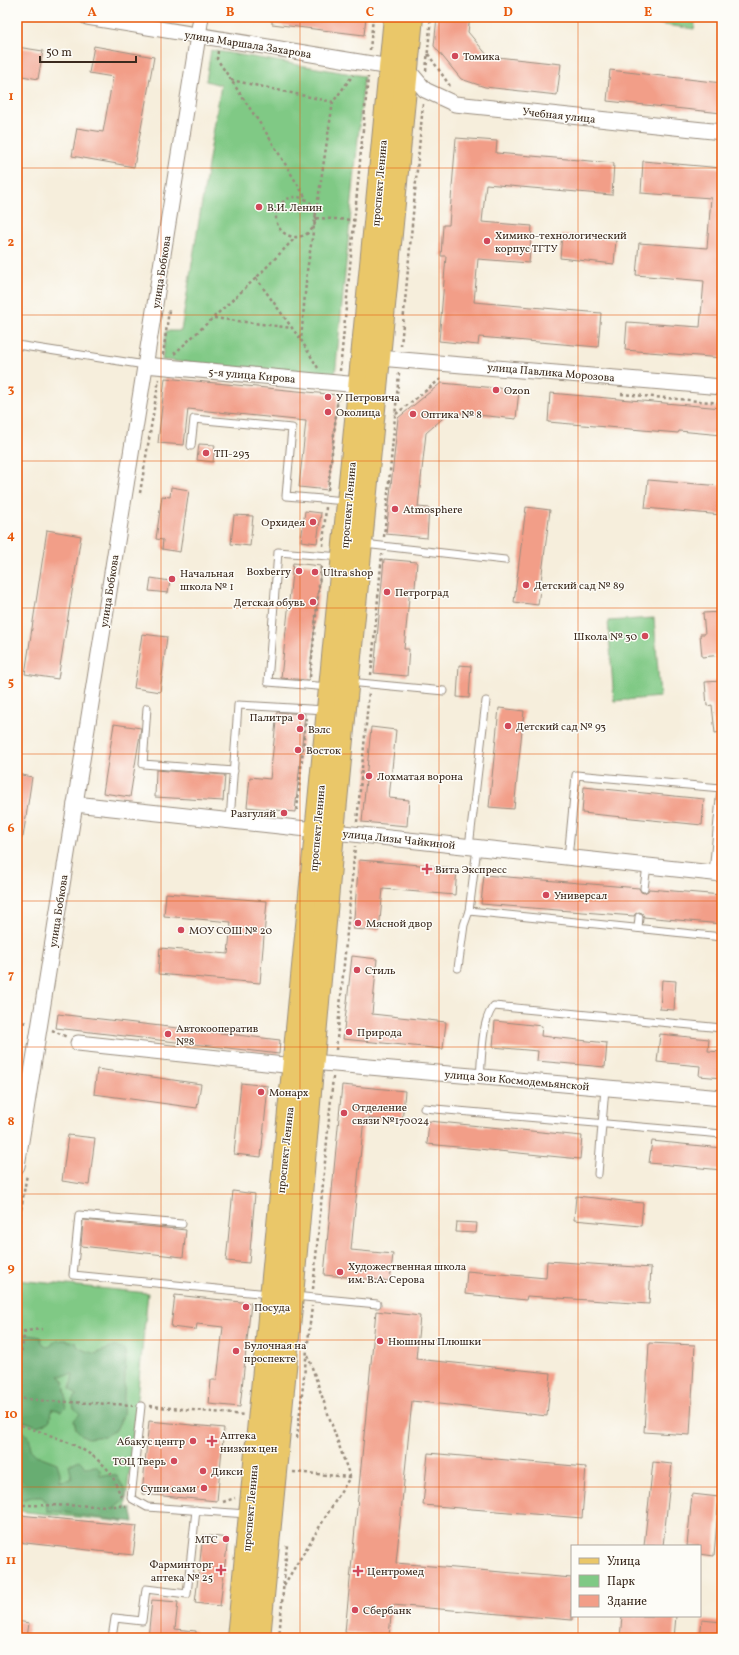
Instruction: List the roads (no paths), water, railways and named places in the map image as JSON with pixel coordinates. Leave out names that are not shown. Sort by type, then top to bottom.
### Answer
[{"type":"main road","name":"проспект Ленина","points":[[259,1638],[292,1296],[300,1059],[325,831],[339,685],[361,544],[381,354],[382,66],[395,17]]},
{"type":"main road","name":"проспект Ленина","points":[[382,66],[412,17]]},
{"type":"main road","name":"проспект Ленина","points":[[325,831],[328,711],[339,685],[332,556],[338,501],[342,383],[381,354]]},
{"type":"main road","points":[[342,383],[369,389],[375,401]]},
{"type":"main road","name":"проспект Ленина","points":[[238,1638],[249,1514],[292,1296]]},
{"type":"street","name":"улица Маршала Захарова","points":[[87,17],[382,66]]},
{"type":"street","name":"улица Бобкова","points":[[17,1166],[201,17]]},
{"type":"street","name":"Учебная улица","points":[[382,66],[425,90],[455,104],[722,132]]},
{"type":"street","name":"улица Павлика Морозова","points":[[381,354],[722,387]]},
{"type":"street","name":"5-я улица Кирова","points":[[146,365],[342,383]]},
{"type":"street","name":"улица Лизы Чайкиной","points":[[75,804],[718,874]]},
{"type":"street","name":"улица Зои Космодемьянской","points":[[78,1042],[300,1059],[334,1064],[722,1098]]},
{"type":"lane","points":[[17,345],[146,365]]},
{"type":"lane","points":[[191,446],[194,419],[292,428],[286,496],[338,501]]},
{"type":"lane","points":[[361,544],[505,560]]},
{"type":"lane","points":[[332,556],[278,552],[268,682],[309,686],[370,684],[444,691]]},
{"type":"lane","points":[[458,968],[464,925],[469,911],[486,701]]},
{"type":"lane","points":[[230,821],[238,705],[328,711]]},
{"type":"lane","points":[[147,708],[143,764],[234,771]]},
{"type":"lane","points":[[568,858],[576,775],[721,788],[718,874]]},
{"type":"lane","points":[[644,888],[647,866]]},
{"type":"lane","points":[[469,911],[722,937]]},
{"type":"lane","points":[[638,928],[640,917]]},
{"type":"lane","points":[[480,1077],[486,1024],[489,1011],[494,1006],[722,1028]]},
{"type":"lane","points":[[598,1174],[606,1088]]},
{"type":"lane","points":[[424,1108],[722,1134]]},
{"type":"lane","points":[[182,1224],[79,1215],[73,1275],[377,1304]]},
{"type":"lane","points":[[141,1406],[131,1498],[147,1507],[249,1514]]},
{"type":"lane","points":[[112,1638],[115,1618],[142,1621],[146,1589],[187,1594],[196,1510]]},
{"type":"place","name":"Томика","points":[[455,56]]},
{"type":"place","name":"В.И. Ленин","points":[[259,207]]},
{"type":"place","name":"Химико-технологический корпус ТГТУ","points":[[487,241]]},
{"type":"place","name":"Ozon","points":[[496,390]]},
{"type":"place","name":"У Петровича","points":[[328,397]]},
{"type":"place","name":"Околица","points":[[328,412]]},
{"type":"place","name":"Оптика № 8","points":[[413,414]]},
{"type":"place","name":"ТП-293","points":[[206,453]]},
{"type":"place","name":"Atmosphere","points":[[395,509]]},
{"type":"place","name":"Орхидея","points":[[313,522]]},
{"type":"place","name":"Boxberry","points":[[299,571]]},
{"type":"place","name":"Ultra shop","points":[[315,572]]},
{"type":"place","name":"Начальная школа № 1","points":[[172,579]]},
{"type":"place","name":"Детский сад № 89","points":[[526,585]]},
{"type":"place","name":"Петроград","points":[[387,592]]},
{"type":"place","name":"Детская обувь","points":[[313,602]]},
{"type":"place","name":"Школа № 30","points":[[645,636]]},
{"type":"place","name":"Палитра","points":[[301,717]]},
{"type":"place","name":"Детский сад № 93","points":[[508,726]]},
{"type":"place","name":"Вэлс","points":[[300,729]]},
{"type":"place","name":"Восток","points":[[298,750]]},
{"type":"place","name":"Лохматая ворона","points":[[369,776]]},
{"type":"place","name":"Разгуляй","points":[[284,813]]},
{"type":"place","name":"Вита Экспресс","points":[[427,869]]},
{"type":"place","name":"Универсал","points":[[546,895]]},
{"type":"place","name":"Мясной двор","points":[[358,923]]},
{"type":"place","name":"МОУ СОШ № 20","points":[[181,930]]},
{"type":"place","name":"Стиль","points":[[357,970]]},
{"type":"place","name":"Природа","points":[[349,1032]]},
{"type":"place","name":"Автокооператив №8","points":[[168,1034]]},
{"type":"place","name":"Монарх","points":[[261,1092]]},
{"type":"place","name":"Отделение связи №170024","points":[[344,1113]]},
{"type":"place","name":"Художественная школа им. В.А. Серова","points":[[340,1272]]},
{"type":"place","name":"Посуда","points":[[246,1307]]},
{"type":"place","name":"Нюшины Плюшки","points":[[380,1341]]},
{"type":"place","name":"Булочная на проспекте","points":[[236,1351]]},
{"type":"place","name":"Абакус центр","points":[[193,1441]]},
{"type":"place","name":"Аптека низких цен","points":[[212,1441]]},
{"type":"place","name":"ТОЦ Тверь","points":[[174,1461]]},
{"type":"place","name":"Дикси","points":[[203,1471]]},
{"type":"place","name":"Суши сами","points":[[204,1488]]},
{"type":"place","name":"МТС","points":[[226,1539]]},
{"type":"place","name":"Фарминторг аптека № 25","points":[[221,1570]]},
{"type":"place","name":"Центромед","points":[[358,1571]]},
{"type":"place","name":"Сбербанк","points":[[355,1610]]}]
